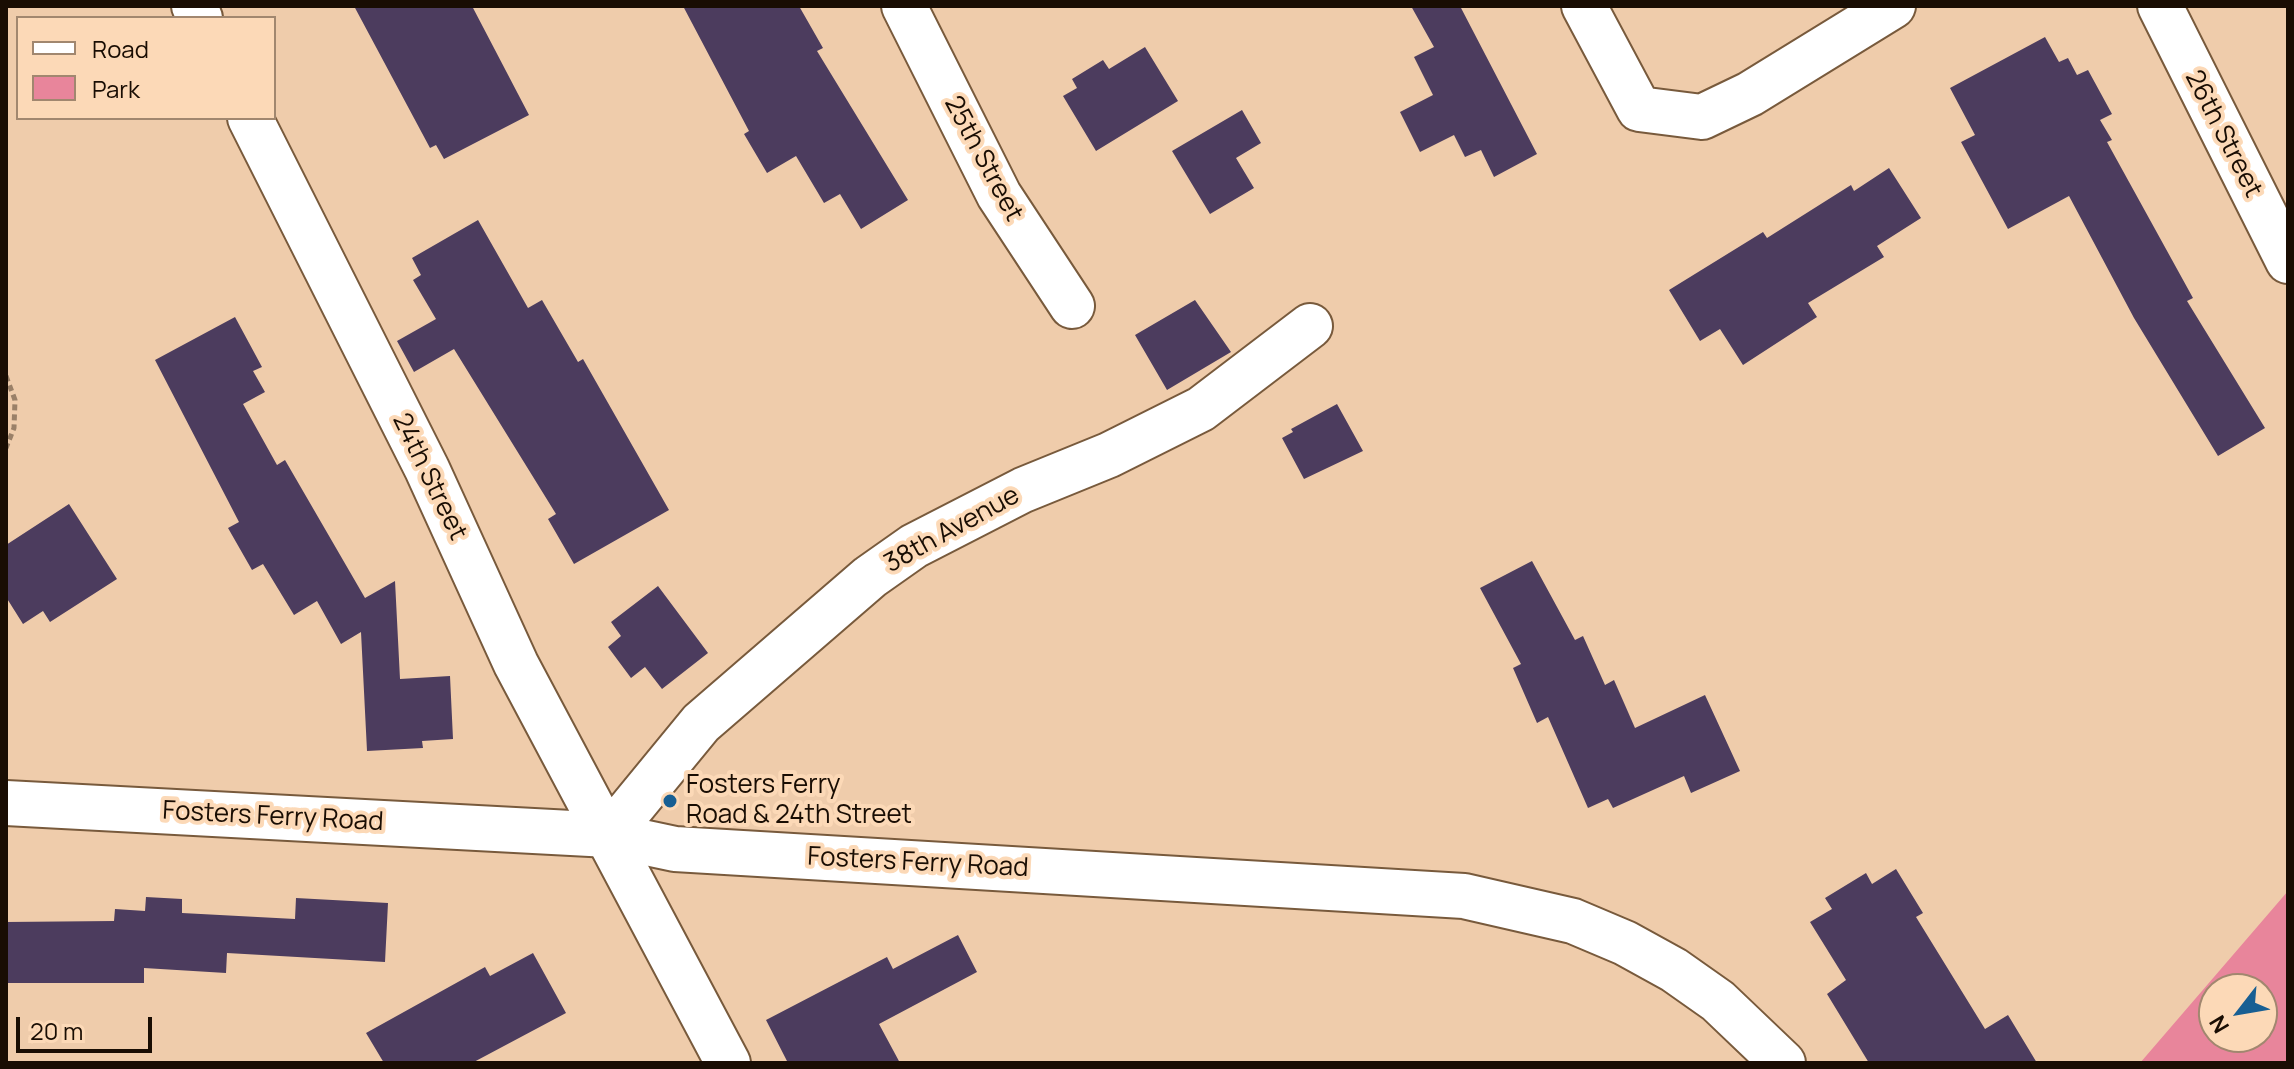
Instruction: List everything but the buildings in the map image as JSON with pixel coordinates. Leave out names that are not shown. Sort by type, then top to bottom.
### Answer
[{"type":"street","name":"25th Street","points":[[904,6],[999,195],[1072,306]]},
{"type":"street","points":[[1584,6],[1639,109],[1702,117],[1750,94],[1893,6]]},
{"type":"street","name":"26th Street","points":[[2160,6],[2288,261]]},
{"type":"street","name":"24th Street","points":[[251,120],[427,469],[516,664],[728,1063]]},
{"type":"street","name":"38th Avenue","points":[[609,835],[701,723],[870,577],[914,546],[1023,490],[1109,455],[1201,409],[1310,326]]},
{"type":"street","name":"Fosters Ferry Road","points":[[6,803],[609,835],[675,849],[1464,896],[1519,906],[1573,921],[1674,970],[1718,1001],[1783,1063]]},
{"type":"path","points":[[6,376],[15,400],[14,428],[6,448]]},
{"type":"green space","points":[[2288,891],[2288,1063],[2140,1063],[2198,996],[2198,1053],[2278,1053],[2278,973],[2217,973]]},
{"type":"place","name":"Fosters Ferry Road & 24th Street","points":[[670,801]]}]
